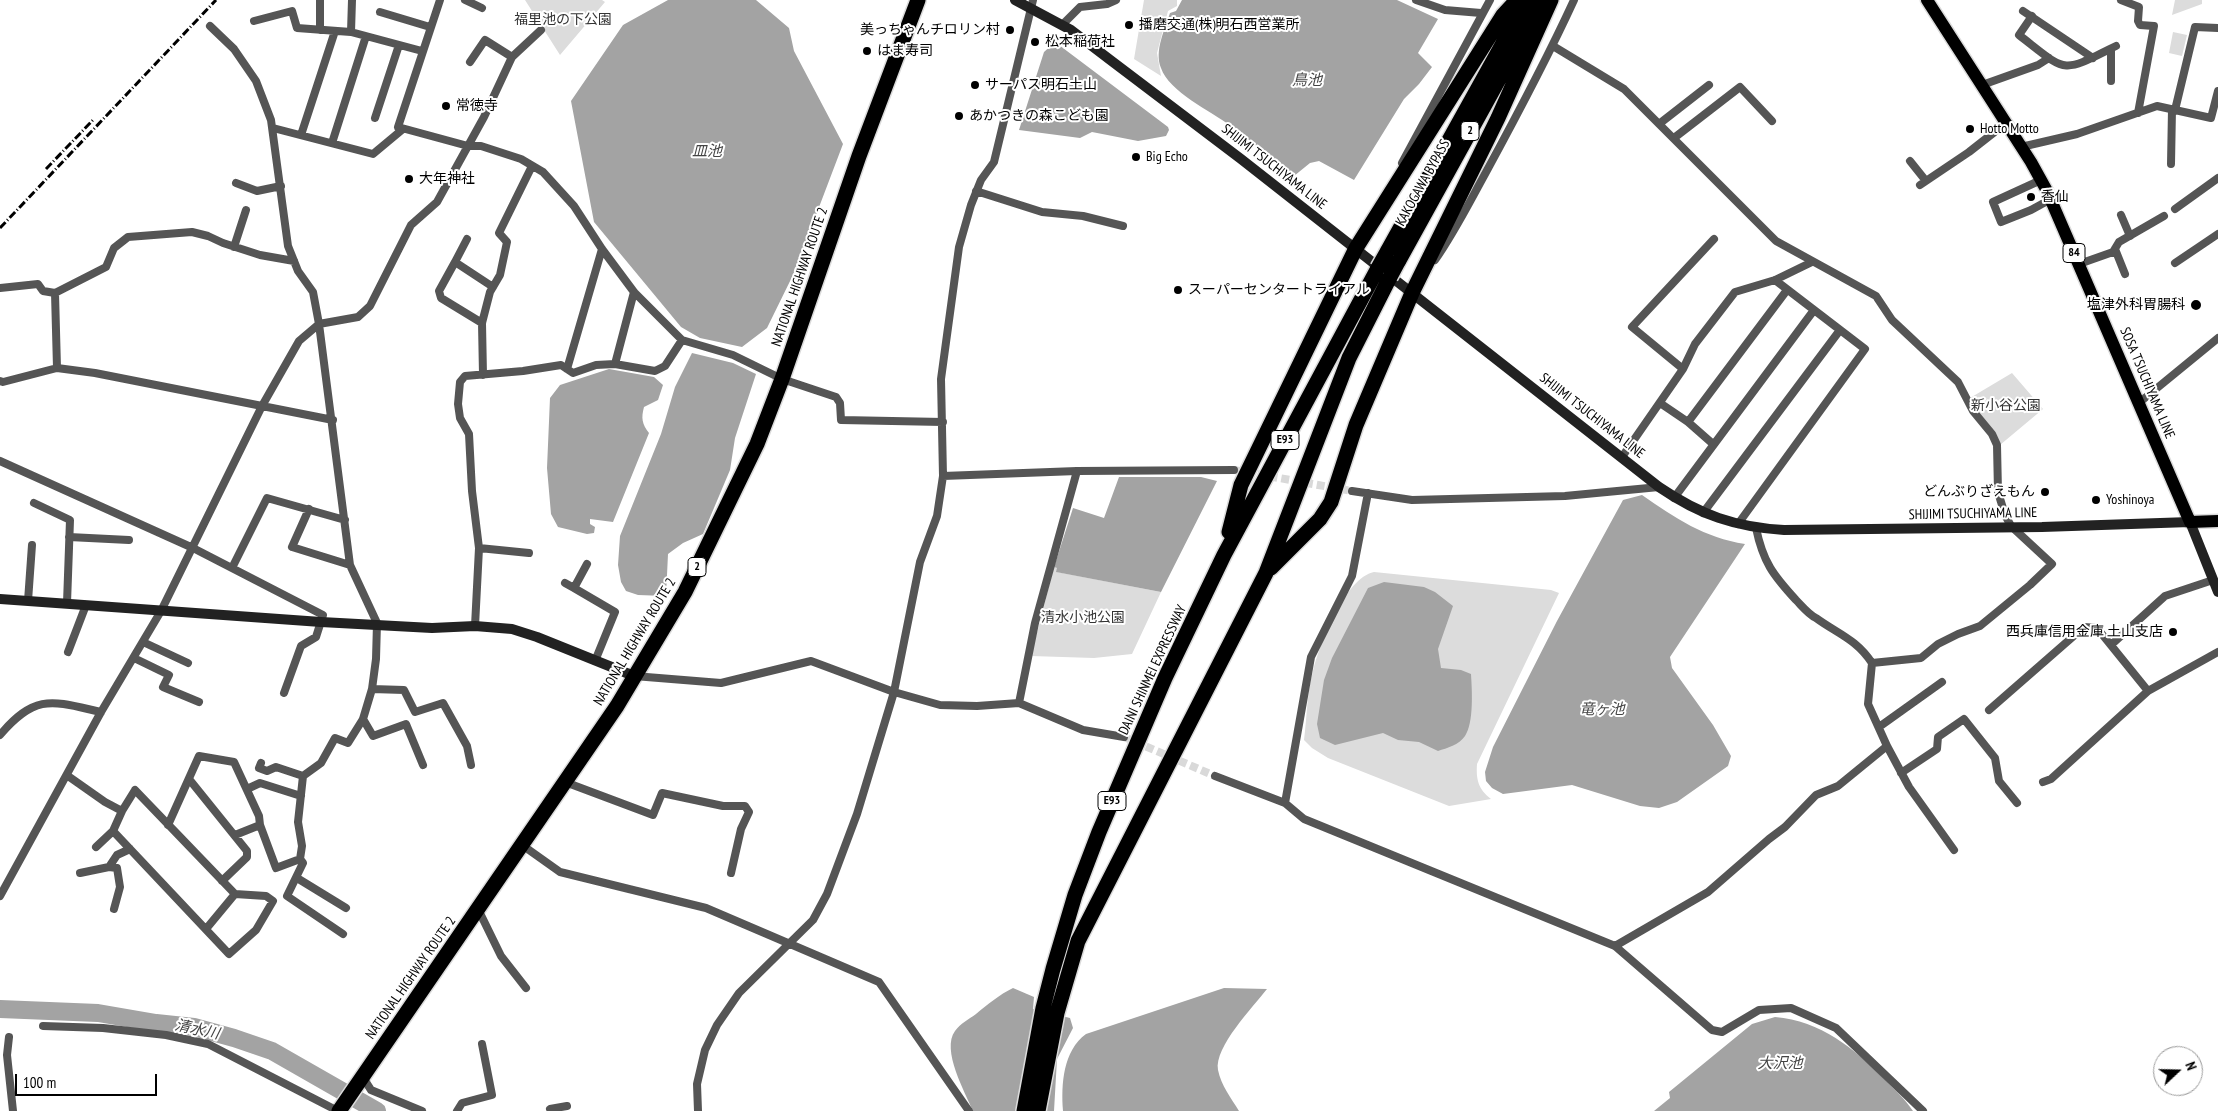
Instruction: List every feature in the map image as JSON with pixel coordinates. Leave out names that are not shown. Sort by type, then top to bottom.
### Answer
[{"type":"highway","name":"NATIONAL HIGHWAY ROUTE 2","points":[[338,1111],[617,706],[685,592],[757,444],[782,379],[859,156],[918,0]]},
{"type":"highway","points":[[1224,555],[1241,485],[1356,248],[1504,15],[1517,0]]},
{"type":"highway","name":"KAKOGAWA BYPASS","points":[[1381,278],[1527,0]]},
{"type":"highway","name":"KAKOGAWA BYPASS","points":[[1392,257],[1543,0]]},
{"type":"highway","points":[[1266,573],[1320,519],[1331,502],[1356,425],[1412,293],[1498,118],[1551,0]]},
{"type":"highway","name":"DAINI SHINMEI EXPRESSWAY","points":[[1024,1111],[1050,1011],[1075,895],[1099,832],[1165,678],[1224,555],[1381,278]]},
{"type":"highway","name":"DAINI SHINMEI EXPRESSWAY","points":[[1038,1111],[1050,1011],[1088,920],[1266,573],[1381,278]]},
{"type":"main road","name":"SHIJIMI TSUCHIYAMA LINE","points":[[1015,0],[1032,4],[1226,147],[1658,487],[1674,498],[1703,513],[1756,528],[1794,530],[2190,522]]},
{"type":"main road","name":"SOSA TSUCHIYAMA LINE","points":[[1927,0],[2041,180],[2140,402],[2190,522]]},
{"type":"main road","points":[[2218,521],[2190,522],[2218,592]]},
{"type":"main road","points":[[0,599],[321,622],[377,623],[432,628],[475,626],[512,629],[537,637],[634,676]]},
{"type":"street","points":[[320,0],[320,30]]},
{"type":"street","points":[[351,32],[352,0]]},
{"type":"street","points":[[440,0],[398,127],[468,146],[481,146],[521,159],[543,172],[574,206],[602,249],[634,292],[682,340],[733,355],[782,379],[836,397],[840,403],[841,420],[942,422]]},
{"type":"street","points":[[466,0],[482,8]]},
{"type":"street","points":[[1062,25],[1080,6],[1107,4],[1116,0]]},
{"type":"street","points":[[1416,0],[1445,10],[1481,14]]},
{"type":"street","points":[[1356,248],[1490,0]]},
{"type":"street","points":[[1412,293],[1446,244],[1552,46],[1574,0]]},
{"type":"street","points":[[2121,0],[2139,7],[2138,21],[2140,25],[2154,26],[2138,113]]},
{"type":"street","points":[[698,1111],[697,1084],[706,1050],[717,1025],[739,993],[813,920],[828,894],[857,814],[894,692],[920,562],[937,516],[943,476],[941,379],[959,247],[976,191],[981,180],[994,162],[1032,4]]},
{"type":"street","points":[[2023,10],[2093,58]]},
{"type":"street","points":[[254,21],[292,11],[297,28],[351,32],[422,51]]},
{"type":"street","points":[[380,12],[430,27]]},
{"type":"street","points":[[2032,16],[2019,35],[2049,58],[2066,67],[2078,66],[2113,47],[2111,81]]},
{"type":"street","points":[[113,831],[230,954],[256,930],[273,902],[287,896],[297,878],[303,863],[300,859],[302,846],[298,822],[303,776],[321,763],[335,738],[348,742],[363,719],[372,689],[376,659],[377,623],[350,565],[333,420],[313,292],[294,261],[288,246],[273,128],[256,81],[234,49],[210,26]]},
{"type":"street","points":[[2171,164],[2174,110],[2195,26],[2218,28]]},
{"type":"street","points":[[1,892],[68,776],[101,712],[161,611],[262,406],[299,341],[319,324],[358,317],[370,306],[411,225],[437,202],[468,146],[512,57],[541,30]]},
{"type":"street","points":[[301,135],[335,31]]},
{"type":"street","points":[[332,143],[366,36]]},
{"type":"street","points":[[470,62],[485,40],[512,57]]},
{"type":"street","points":[[375,118],[399,45]]},
{"type":"street","points":[[1552,46],[1624,89],[1776,241],[1876,296],[1892,320],[1958,382],[1973,411],[1992,434],[1997,445],[1998,492],[2011,526],[2052,564],[2030,585],[1980,626],[1945,641],[1921,658],[1872,663]]},
{"type":"street","points":[[1982,85],[2038,65],[2049,58]]},
{"type":"street","points":[[1660,124],[1709,85]]},
{"type":"street","points":[[1674,138],[1740,87],[1772,121]]},
{"type":"street","points":[[2021,147],[2077,134],[2157,106],[2211,118],[2218,91]]},
{"type":"street","points":[[1910,161],[1923,183],[1970,152],[2006,123]]},
{"type":"street","points":[[273,128],[373,154],[403,129]]},
{"type":"street","points":[[2162,150],[2171,151]]},
{"type":"street","points":[[483,375],[482,323],[493,287],[500,275],[507,242],[499,233],[532,166]]},
{"type":"street","points":[[2175,208],[2218,178]]},
{"type":"street","points":[[2041,180],[1993,202],[2002,224],[2050,199]]},
{"type":"street","points":[[236,183],[257,191],[281,186]]},
{"type":"street","points":[[976,191],[1042,212],[1083,216],[1123,226]]},
{"type":"street","points":[[234,247],[246,210]]},
{"type":"street","points":[[2121,215],[2130,236]]},
{"type":"street","points":[[2079,264],[2113,252],[2117,242],[2164,216]]},
{"type":"street","points":[[0,288],[38,284],[43,291],[55,293],[106,267],[114,248],[128,237],[192,232],[260,255],[294,261]]},
{"type":"street","points":[[2174,263],[2183,253],[2218,234]]},
{"type":"street","points":[[1683,369],[1632,327],[1714,238]]},
{"type":"street","points":[[467,239],[439,291],[441,298],[482,323]]},
{"type":"street","points":[[2117,242],[2125,274]]},
{"type":"street","points":[[567,369],[602,249]]},
{"type":"street","points":[[455,262],[493,287]]},
{"type":"street","points":[[1622,457],[1683,369],[1695,344],[1735,292],[1775,280],[1812,262]]},
{"type":"street","points":[[1738,524],[1865,349],[1775,280]]},
{"type":"street","points":[[1688,422],[1787,290]]},
{"type":"street","points":[[616,364],[634,292]]},
{"type":"street","points":[[55,293],[57,368]]},
{"type":"street","points":[[1674,498],[1814,310]]},
{"type":"street","points":[[1703,513],[1840,330]]},
{"type":"street","points":[[2140,402],[2218,338]]},
{"type":"street","points":[[475,626],[479,548],[472,491],[469,434],[460,418],[458,404],[460,382],[465,376],[523,372],[561,365],[573,373],[596,366],[616,364],[655,371],[665,366],[682,340]]},
{"type":"street","points":[[1,383],[57,368],[95,373],[333,420]]},
{"type":"street","points":[[1660,403],[1688,422],[1713,444]]},
{"type":"street","points":[[0,462],[193,548],[323,616],[316,637],[301,646],[284,693]]},
{"type":"street","points":[[943,476],[1078,471],[1234,470]]},
{"type":"street","points":[[1019,703],[1035,623],[1078,471]]},
{"type":"street","points":[[1352,491],[1412,500],[1565,496],[1658,487]]},
{"type":"street","points":[[1284,803],[1312,657],[1352,576],[1368,493]]},
{"type":"street","points":[[232,568],[267,498],[345,520]]},
{"type":"street","points":[[34,503],[70,520],[67,603]]},
{"type":"street","points":[[309,509],[292,547],[350,565]]},
{"type":"street","points":[[1756,528],[1760,550],[1774,577],[1814,618],[1845,635],[1863,650],[1872,663],[1868,704],[1909,788],[1954,850]]},
{"type":"street","points":[[70,537],[129,540]]},
{"type":"street","points":[[28,601],[32,545]]},
{"type":"street","points":[[479,548],[529,553]]},
{"type":"street","points":[[574,588],[587,564]]},
{"type":"street","points":[[2112,644],[2165,596],[2213,580]]},
{"type":"street","points":[[565,583],[615,612],[595,661]]},
{"type":"street","points":[[68,652],[86,605]]},
{"type":"street","points":[[1989,710],[2084,627],[2098,628],[2148,691]]},
{"type":"street","points":[[143,642],[188,662]]},
{"type":"street","points":[[2043,782],[2051,779],[2148,691],[2218,652]]},
{"type":"street","points":[[134,658],[169,676],[163,687],[199,702]]},
{"type":"street","points":[[634,676],[721,683],[811,661],[894,692],[940,704],[977,706],[1019,703],[1083,730],[1124,737]]},
{"type":"street","points":[[1879,727],[1942,682]]},
{"type":"street","points":[[372,689],[404,690],[415,712],[443,703],[467,746],[471,765]]},
{"type":"street","points":[[0,735],[23,711],[38,704],[56,702],[101,712]]},
{"type":"street","points":[[363,719],[373,736],[406,724],[422,766]]},
{"type":"street","points":[[1901,773],[1937,749],[1938,737],[1964,719],[1995,758],[1999,781],[2017,803]]},
{"type":"street","points":[[1615,946],[1708,892],[1769,839],[1786,827],[1816,795],[1838,786],[1887,746]]},
{"type":"street","points":[[168,825],[199,756],[234,762],[260,816],[260,825],[276,868],[300,859]]},
{"type":"street","points":[[261,763],[259,768],[267,771],[276,767],[303,776]]},
{"type":"street","points":[[68,776],[104,802],[122,811]]},
{"type":"street","points":[[1215,776],[1284,803],[1304,819],[1615,946],[1712,1030],[1722,1032],[1759,1010],[1791,1008],[1836,1028],[1923,1111]]},
{"type":"street","points":[[189,779],[246,851],[247,857],[222,880]]},
{"type":"street","points":[[565,782],[653,815],[662,793],[723,806],[745,806],[749,812],[741,829],[731,873]]},
{"type":"street","points":[[247,789],[260,783],[301,796]]},
{"type":"street","points":[[96,847],[113,831],[122,811],[135,790],[235,894],[266,896],[273,902]]},
{"type":"street","points":[[235,835],[260,825]]},
{"type":"street","points":[[522,845],[560,872],[706,908],[879,982],[969,1111]]},
{"type":"street","points":[[109,867],[117,855],[130,849]]},
{"type":"street","points":[[80,873],[109,867],[117,868],[120,887],[114,909]]},
{"type":"street","points":[[297,878],[346,908]]},
{"type":"street","points":[[206,929],[235,894]]},
{"type":"street","points":[[287,896],[343,934]]},
{"type":"street","points":[[478,909],[501,956],[526,988]]},
{"type":"street","points":[[43,1026],[103,1028],[166,1035],[208,1044],[338,1111]]},
{"type":"street","points":[[9,1036],[4,1055],[13,1111]]},
{"type":"street","points":[[457,1111],[462,1103],[492,1095],[482,1044]]},
{"type":"street","points":[[362,1076],[372,1090],[422,1111]]},
{"type":"street","points":[[551,1111],[550,1109],[567,1106]]},
{"type":"green space","name":"福里池の下公園","points":[[525,0],[602,0],[605,2],[560,55]]},
{"type":"green space","points":[[1144,0],[1177,0],[1177,6],[1168,11],[1157,53],[1161,76],[1134,59]]},
{"type":"green space","points":[[2175,0],[2202,0],[2202,4],[2172,15]]},
{"type":"green space","points":[[2173,32],[2187,35],[2182,56],[2169,53]]},
{"type":"green space","name":"新小谷公園","points":[[2012,373],[2043,409],[2000,445],[1970,398]]},
{"type":"green space","name":"清水小池公園","points":[[1054,567],[1057,568],[1057,572],[1161,592],[1132,654],[1094,658],[1031,656]]},
{"type":"green space","points":[[1374,572],[1551,590],[1559,593],[1477,764],[1479,783],[1483,791],[1491,799],[1449,806],[1328,758],[1312,748],[1304,740],[1311,679],[1321,645],[1335,613],[1353,586],[1363,577]]},
{"type":"water","name":"皿池","points":[[668,0],[756,0],[789,28],[794,51],[843,144],[794,273],[767,328],[742,347],[700,338],[681,327],[594,222],[571,101],[623,25]]},
{"type":"water","name":"鳥池","points":[[1182,0],[1397,0],[1438,19],[1418,53],[1432,67],[1404,99],[1354,180],[1319,161],[1310,163],[1294,176],[1231,126],[1181,93],[1165,77],[1159,61],[1159,47],[1170,13],[1176,11]]},
{"type":"water","points":[[1055,42],[1168,127],[1169,130],[1166,136],[1138,141],[1092,132],[1080,138],[1019,130],[1044,52]]},
{"type":"water","points":[[692,353],[733,363],[756,374],[735,438],[730,470],[703,534],[683,543],[668,554],[666,596],[638,595],[626,591],[621,582],[618,565],[620,536],[661,434],[675,387]]},
{"type":"water","points":[[609,369],[654,377],[663,385],[658,400],[644,407],[643,421],[649,433],[613,522],[590,519],[590,524],[595,527],[594,533],[587,534],[558,527],[551,514],[547,468],[550,398],[560,385]]},
{"type":"water","points":[[1119,477],[1201,477],[1217,481],[1161,592],[1056,572],[1057,568],[1054,567],[1073,508],[1104,518]]},
{"type":"water","name":"竜ヶ池","points":[[1642,495],[1666,512],[1691,526],[1717,537],[1745,544],[1670,657],[1672,668],[1713,725],[1731,756],[1728,766],[1677,802],[1659,808],[1640,806],[1572,785],[1503,794],[1492,788],[1486,781],[1485,772],[1493,747],[1557,621],[1623,500]]},
{"type":"water","points":[[1384,582],[1424,587],[1435,592],[1453,606],[1438,649],[1441,668],[1461,670],[1471,674],[1472,706],[1470,723],[1465,736],[1460,742],[1438,751],[1419,742],[1398,740],[1383,733],[1335,745],[1320,738],[1317,724],[1324,680],[1332,658],[1368,588]]},
{"type":"water","points":[[1013,988],[1034,997],[1033,1009],[1070,1018],[1073,1028],[1057,1059],[1054,1111],[973,1111],[952,1060],[951,1039],[955,1031],[994,1000]]},
{"type":"water","points":[[1224,988],[1267,989],[1228,1039],[1218,1061],[1221,1081],[1239,1111],[1063,1111],[1063,1079],[1065,1069],[1072,1049],[1086,1034]]},
{"type":"water","name":"大沢池","points":[[1775,1017],[1807,1024],[1836,1038],[1873,1068],[1907,1102],[1913,1111],[1654,1111],[1670,1098],[1669,1092],[1752,1024]]},
{"type":"waterway","name":"清水川","points":[[0,1009],[98,1013],[156,1023],[194,1027],[272,1051],[377,1111]]},
{"type":"tunnel","points":[[1234,470],[1352,491]]},
{"type":"tunnel","points":[[1124,737],[1215,776]]},
{"type":"railway","points":[[0,228],[216,0]]},
{"type":"railway","points":[[46,169],[93,120]]},
{"type":"place","name":"播磨交通(株)明石西営業所","points":[[1129,25]]},
{"type":"place","name":"美っちゃんチロリン村","points":[[1010,30]]},
{"type":"place","name":"松本稲荷社","points":[[1035,42]]},
{"type":"place","name":"はま寿司","points":[[867,51]]},
{"type":"place","name":"サーパス明石土山","points":[[975,85]]},
{"type":"place","name":"常徳寺","points":[[446,106]]},
{"type":"place","name":"あかつきの森こども園","points":[[959,116]]},
{"type":"place","name":"Hotto Motto","points":[[1970,129]]},
{"type":"place","name":"Big Echo","points":[[1136,157]]},
{"type":"place","name":"大年神社","points":[[409,179]]},
{"type":"place","name":"香仙","points":[[2031,197]]},
{"type":"place","name":"スーパーセンタートライアル","points":[[1178,290]]},
{"type":"place","name":"塩津外科胃腸科","points":[[2196,305]]},
{"type":"place","name":"どんぶりざえもん","points":[[2045,492]]},
{"type":"place","name":"Yoshinoya","points":[[2096,500]]},
{"type":"place","name":"西兵庫信用金庫 土山支店","points":[[2173,632]]}]
